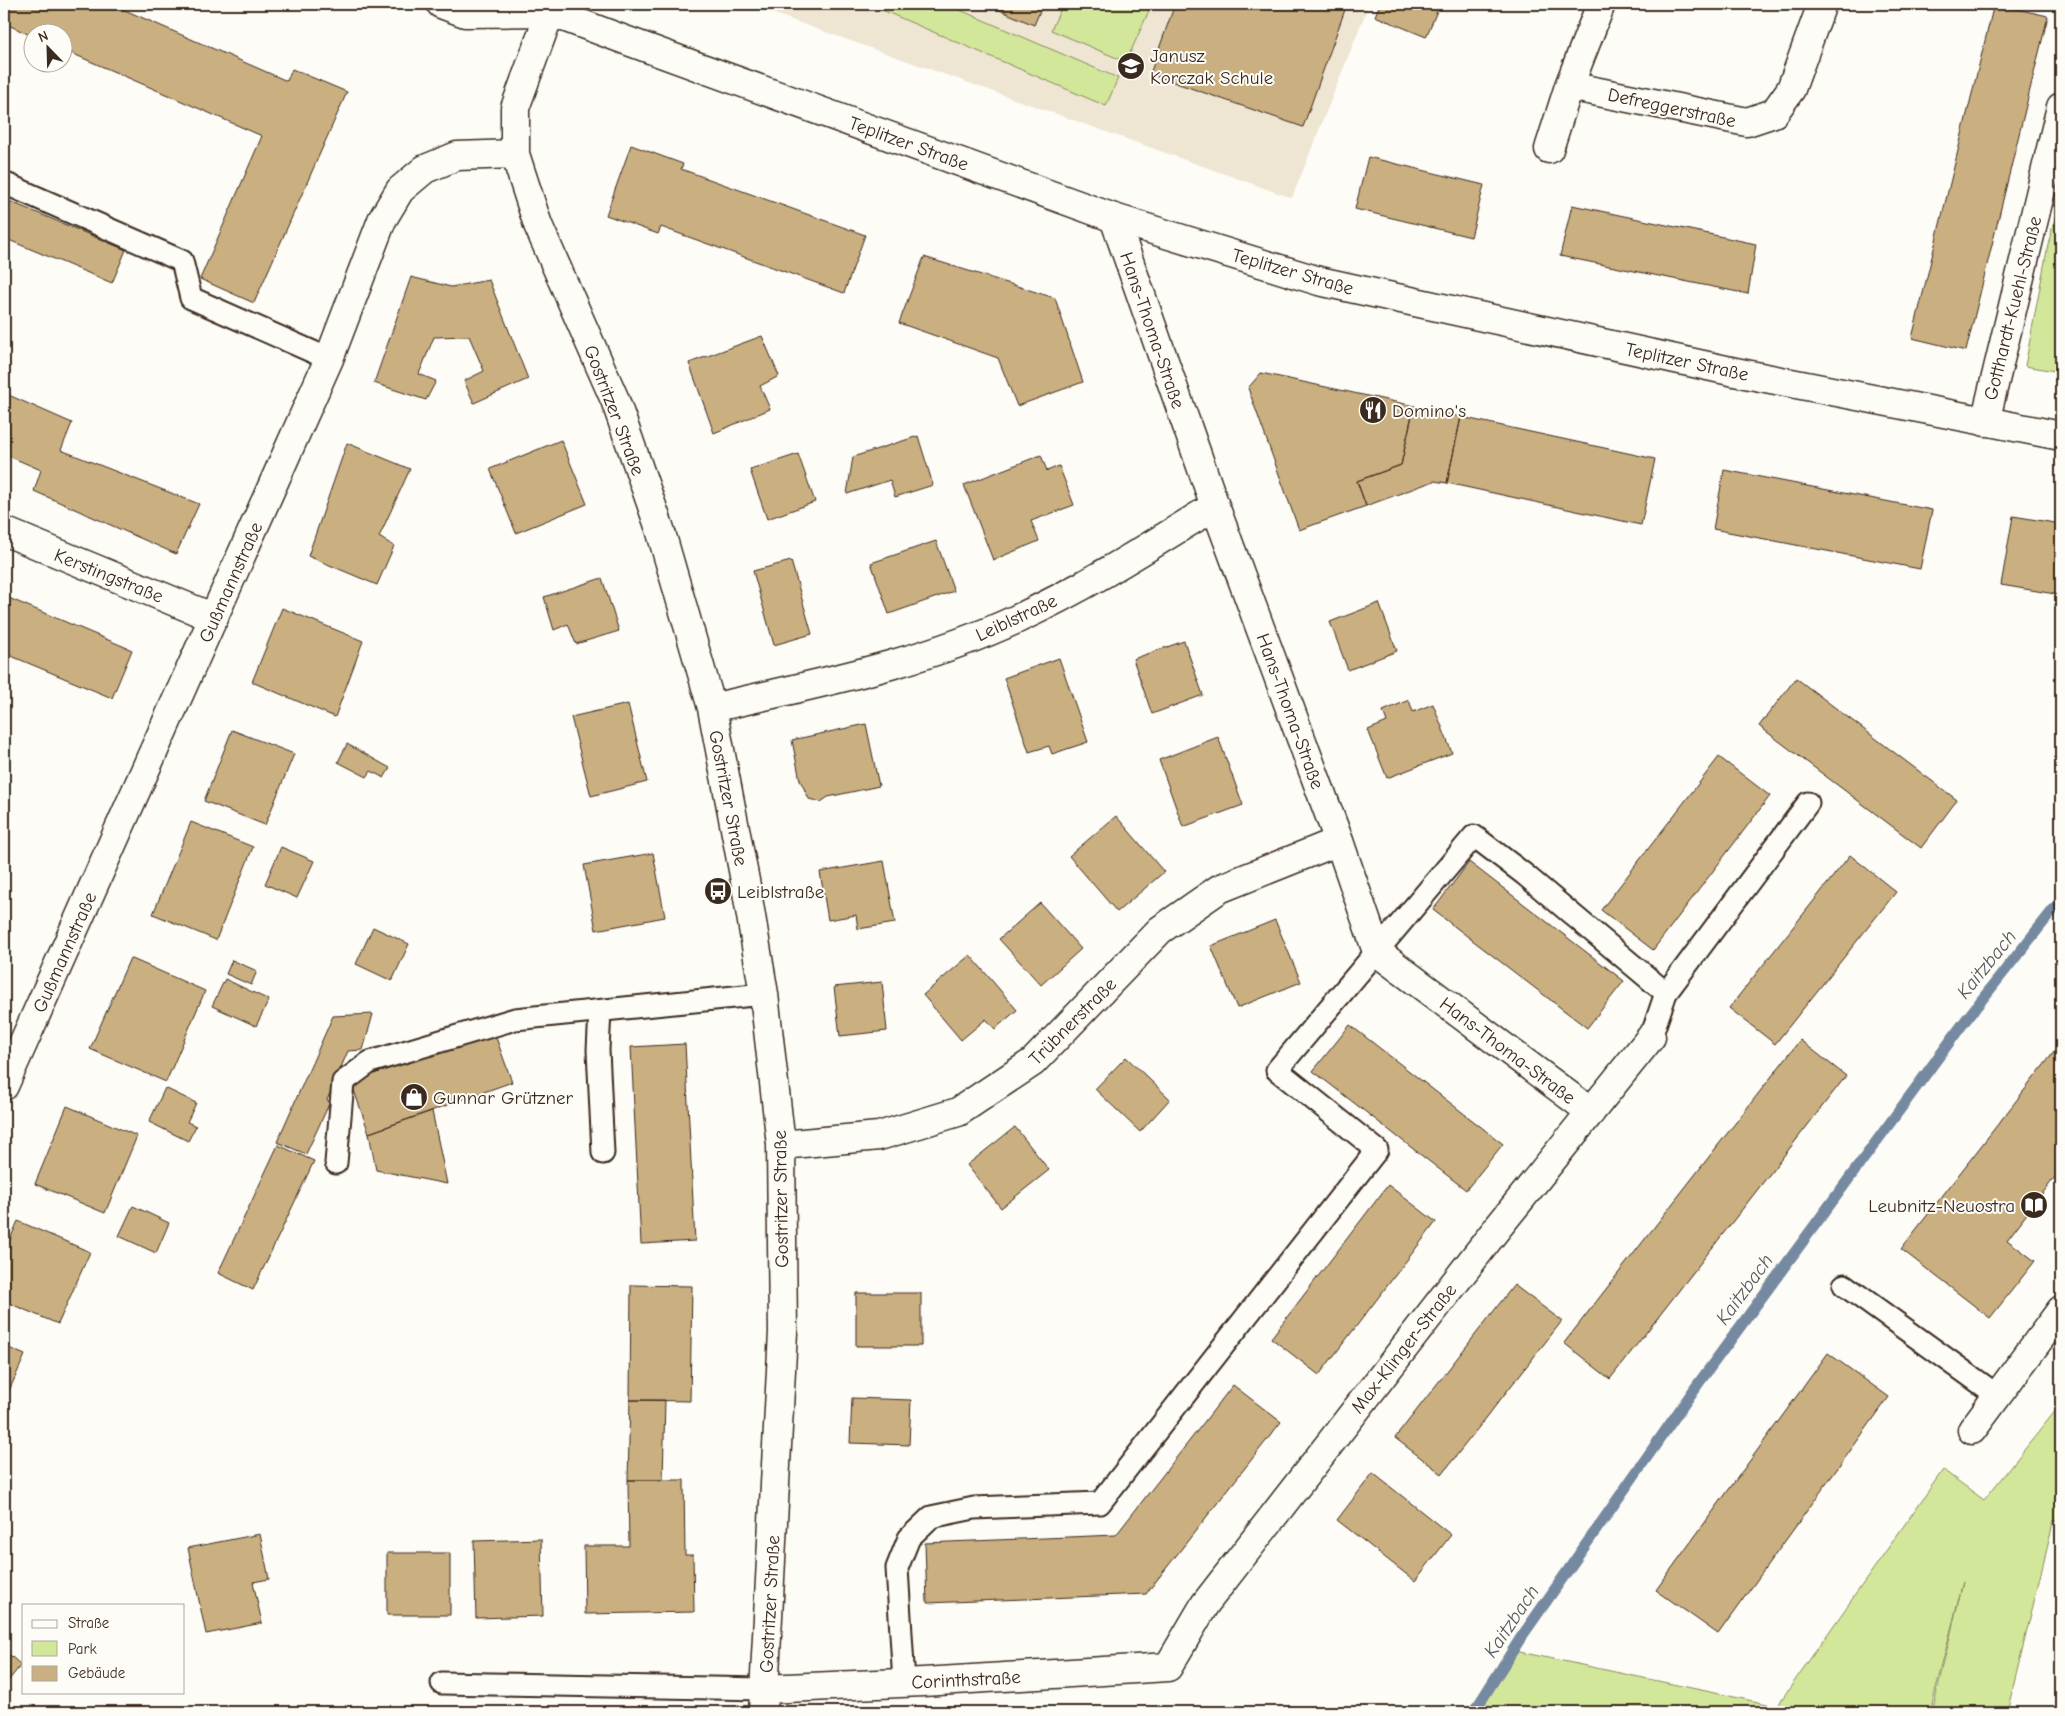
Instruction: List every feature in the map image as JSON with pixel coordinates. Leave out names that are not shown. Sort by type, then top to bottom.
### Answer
[{"type":"street","name":"Teplitzer Straße","points":[[441,4],[464,13],[548,6],[1114,218],[1320,280],[1726,370],[2061,436]]},
{"type":"street","points":[[1549,149],[1569,86],[1602,4]]},
{"type":"street","name":"Defreggerstraße","points":[[1569,86],[1747,122],[1774,112],[1791,88],[1822,4]]},
{"type":"street","name":"Gostritzer Straße","points":[[548,6],[515,108],[515,154],[538,225],[615,400],[660,530],[712,708],[746,886],[764,994],[781,1145],[782,1332],[764,1701]]},
{"type":"street","name":"Gotthardt-Kuehl-Straße","points":[[1985,422],[2061,107]]},
{"type":"street","name":"Gußmannstraße","points":[[4,1086],[330,359],[382,220],[400,190],[425,169],[457,156],[515,154]]},
{"type":"street","name":"Hans-Thoma-Straße","points":[[1114,218],[1215,506],[1339,841],[1377,952],[1591,1112]]},
{"type":"street","name":"Leiblstraße","points":[[712,708],[876,669],[946,648],[1016,620],[1082,586],[1215,506]]},
{"type":"street","name":"Kerstingstraße","points":[[4,531],[214,618]]},
{"type":"street","name":"Trübnerstraße","points":[[781,1145],[879,1136],[958,1112],[1033,1062],[1160,930],[1219,889],[1339,841]]},
{"type":"street","name":"Max-Klinger-Straße","points":[[1168,1667],[1211,1596],[1495,1231],[1651,1037]]},
{"type":"street","points":[[1972,1430],[2061,1310]]},
{"type":"street","name":"Corinthstraße","points":[[764,1701],[904,1683],[1168,1667]]},
{"type":"lane","points":[[4,183],[182,261],[191,298],[330,359]]},
{"type":"lane","points":[[1651,1037],[1666,993],[1808,803]]},
{"type":"lane","points":[[904,1683],[897,1568],[909,1538],[931,1517],[974,1508],[1100,1503],[1377,1150],[1278,1070],[1474,836],[1524,874],[1666,993]]},
{"type":"lane","points":[[336,1164],[343,1082],[370,1062],[515,1019],[764,994]]},
{"type":"lane","points":[[600,1011],[598,1050],[603,1153]]},
{"type":"lane","points":[[1844,1285],[1998,1396]]},
{"type":"lane","points":[[442,1683],[764,1701]]},
{"type":"shaded area","name":"Janusz Korczak Schule","points":[[747,4],[1369,4],[1292,198]]},
{"type":"green space","points":[[868,4],[946,4],[1118,78],[1106,106]]},
{"type":"green space","points":[[1063,4],[1152,4],[1126,62],[1051,30]]},
{"type":"green space","points":[[2061,193],[2061,372],[2025,366],[2048,245]]},
{"type":"green space","points":[[2061,1404],[2061,1523],[2054,1520],[2007,1712],[1932,1712],[1963,1582],[1930,1712],[1466,1712],[1515,1651],[1777,1706],[1943,1470],[1984,1500]]},
{"type":"building","points":[[4,4],[111,4],[287,81],[292,69],[347,92],[254,303],[200,279],[262,136],[72,53],[72,22],[22,22],[22,31],[4,23]]},
{"type":"building","points":[[986,4],[1043,4],[1034,25]]},
{"type":"building","points":[[1175,4],[1347,4],[1303,127],[1150,74]]},
{"type":"building","points":[[1380,4],[1440,4],[1426,37],[1375,16]]},
{"type":"building","points":[[1994,4],[2048,16],[1966,351],[1912,338]]},
{"type":"building","points":[[631,145],[683,164],[681,169],[865,235],[844,293],[661,227],[658,234],[606,215]]},
{"type":"building","points":[[1368,157],[1484,185],[1471,237],[1355,209]]},
{"type":"building","points":[[4,199],[126,250],[112,283],[4,238]]},
{"type":"building","points":[[1572,205],[1756,244],[1748,294],[1560,256]]},
{"type":"building","points":[[924,257],[1055,298],[1083,382],[1017,406],[998,358],[899,323]]},
{"type":"building","points":[[411,277],[451,287],[489,280],[528,379],[474,403],[464,381],[484,371],[469,336],[434,337],[419,374],[436,381],[426,400],[374,383]]},
{"type":"building","points":[[762,336],[779,376],[760,386],[770,409],[714,433],[689,363]]},
{"type":"building","points":[[1261,373],[1414,406],[1401,465],[1357,481],[1366,506],[1299,530],[1248,388]]},
{"type":"building","points":[[4,393],[72,423],[61,450],[199,504],[176,554],[34,491],[41,470],[4,454]]},
{"type":"building","points":[[1414,406],[1461,417],[1447,483],[1434,481],[1366,506],[1357,481],[1401,465]]},
{"type":"building","points":[[1461,417],[1655,459],[1641,525],[1447,483]]},
{"type":"building","points":[[918,436],[933,485],[895,497],[890,480],[847,494],[853,457]]},
{"type":"building","points":[[561,440],[587,504],[516,533],[490,469]]},
{"type":"building","points":[[347,443],[410,469],[379,537],[394,546],[377,585],[308,556]]},
{"type":"building","points":[[798,454],[815,502],[767,519],[750,470]]},
{"type":"building","points":[[1041,455],[1047,471],[1059,466],[1074,505],[1031,521],[1039,541],[993,560],[964,485]]},
{"type":"building","points":[[1724,470],[1932,510],[1920,569],[1713,529]]},
{"type":"building","points":[[2013,516],[2061,524],[2061,595],[2001,585]]},
{"type":"building","points":[[936,541],[954,591],[889,614],[871,563]]},
{"type":"building","points":[[791,561],[812,634],[774,645],[753,571]]},
{"type":"building","points":[[602,578],[619,631],[576,644],[568,624],[554,630],[544,597]]},
{"type":"building","points":[[4,596],[132,650],[112,698],[4,653]]},
{"type":"building","points":[[1379,603],[1397,651],[1348,670],[1330,622]]},
{"type":"building","points":[[282,608],[363,641],[335,717],[252,682]]},
{"type":"building","points":[[1184,641],[1203,695],[1152,714],[1133,659]]},
{"type":"building","points":[[1059,658],[1088,742],[1052,754],[1049,746],[1029,752],[1004,678]]},
{"type":"building","points":[[1796,678],[1957,800],[1921,848],[1759,726]]},
{"type":"building","points":[[1409,700],[1413,712],[1433,704],[1452,753],[1387,778],[1368,730],[1387,722],[1383,711]]},
{"type":"building","points":[[628,704],[647,782],[591,796],[571,717]]},
{"type":"building","points":[[866,724],[879,786],[828,797],[821,802],[809,799],[800,780],[792,740]]},
{"type":"building","points":[[232,730],[294,754],[265,825],[204,801]]},
{"type":"building","points":[[1218,737],[1243,805],[1183,827],[1159,760]]},
{"type":"building","points":[[347,744],[390,768],[384,778],[371,771],[367,777],[338,762]]},
{"type":"building","points":[[1719,757],[1770,796],[1653,950],[1601,910]]},
{"type":"building","points":[[1116,816],[1164,872],[1117,912],[1069,856]]},
{"type":"building","points":[[191,822],[253,847],[216,940],[153,914]]},
{"type":"building","points":[[281,847],[314,861],[297,898],[265,884]]},
{"type":"building","points":[[653,853],[665,917],[596,930],[584,865]]},
{"type":"building","points":[[1850,855],[1896,892],[1775,1044],[1729,1008]]},
{"type":"building","points":[[884,861],[895,923],[858,929],[856,915],[828,920],[820,872]]},
{"type":"building","points":[[1469,862],[1624,981],[1587,1028],[1433,910]]},
{"type":"building","points":[[1040,903],[1081,949],[1041,985],[999,939]]},
{"type":"building","points":[[1275,920],[1301,982],[1237,1008],[1211,946]]},
{"type":"building","points":[[373,927],[409,944],[392,981],[356,964]]},
{"type":"building","points":[[970,955],[1017,1010],[995,1029],[986,1019],[961,1040],[923,995]]},
{"type":"building","points":[[130,958],[205,991],[166,1082],[90,1049]]},
{"type":"building","points":[[232,960],[257,971],[251,985],[226,974]]},
{"type":"building","points":[[225,979],[269,1000],[256,1026],[212,1006]]},
{"type":"building","points":[[882,982],[887,1031],[840,1036],[834,987]]},
{"type":"building","points":[[373,1014],[363,1050],[348,1051],[327,1100],[330,1102],[306,1154],[277,1142],[333,1016]]},
{"type":"building","points":[[1350,1025],[1503,1144],[1466,1190],[1313,1071]]},
{"type":"building","name":"Gunnar Grützner","points":[[494,1032],[512,1082],[369,1133],[351,1082]]},
{"type":"building","points":[[1800,1040],[1846,1076],[1610,1379],[1564,1343]]},
{"type":"building","points":[[2061,1043],[2061,1169],[2007,1240],[2035,1261],[1990,1318],[1901,1249]]},
{"type":"building","points":[[685,1044],[695,1241],[641,1244],[631,1047]]},
{"type":"building","points":[[1126,1057],[1170,1099],[1140,1132],[1095,1089]]},
{"type":"building","points":[[165,1088],[196,1103],[187,1122],[196,1126],[188,1141],[149,1122]]},
{"type":"building","points":[[67,1106],[137,1136],[105,1213],[35,1184]]},
{"type":"building","points":[[432,1111],[447,1184],[376,1170],[369,1133]]},
{"type":"building","points":[[1015,1127],[1049,1170],[1001,1208],[967,1165]]},
{"type":"building","points":[[278,1145],[314,1161],[253,1290],[218,1273]]},
{"type":"building","points":[[1388,1185],[1436,1222],[1319,1375],[1271,1338]]},
{"type":"building","points":[[133,1206],[169,1223],[156,1253],[119,1236]]},
{"type":"building","points":[[18,1221],[90,1252],[58,1324],[4,1301],[4,1253]]},
{"type":"building","points":[[631,1285],[692,1286],[690,1401],[630,1400]]},
{"type":"building","points":[[1514,1285],[1562,1321],[1442,1474],[1395,1438]]},
{"type":"building","points":[[856,1293],[921,1293],[921,1346],[856,1346]]},
{"type":"building","points":[[4,1346],[25,1355],[4,1402]]},
{"type":"building","points":[[1828,1353],[1889,1397],[1718,1634],[1656,1590]]},
{"type":"building","points":[[1233,1385],[1281,1422],[1146,1594],[927,1603],[925,1543],[1116,1535]]},
{"type":"building","points":[[852,1398],[911,1400],[909,1445],[850,1443]]},
{"type":"building","points":[[630,1400],[665,1400],[663,1480],[628,1480]]},
{"type":"building","points":[[1373,1473],[1451,1535],[1415,1581],[1337,1520]]},
{"type":"building","points":[[628,1480],[684,1480],[685,1555],[693,1555],[694,1612],[585,1614],[584,1546],[629,1546]]},
{"type":"building","points":[[260,1534],[269,1579],[253,1582],[262,1623],[206,1634],[188,1548]]},
{"type":"building","points":[[541,1539],[543,1616],[476,1618],[474,1541]]},
{"type":"building","points":[[387,1553],[450,1553],[450,1615],[387,1615]]},
{"type":"building","points":[[4,1650],[21,1665],[4,1686]]},
{"type":"waterway","name":"Kaitzbach","points":[[1474,1712],[1520,1639],[1698,1384],[1965,1021],[2061,900]]},
{"type":"place","name":"Janusz Korczak Schule","points":[[1131,66]]},
{"type":"place","name":"Domino's","points":[[1373,410]]},
{"type":"place","name":"Leiblstraße","points":[[718,891]]},
{"type":"place","name":"Gunnar Grützner","points":[[414,1097]]},
{"type":"place","name":"Leubnitz-Neuostra","points":[[2034,1205]]}]
